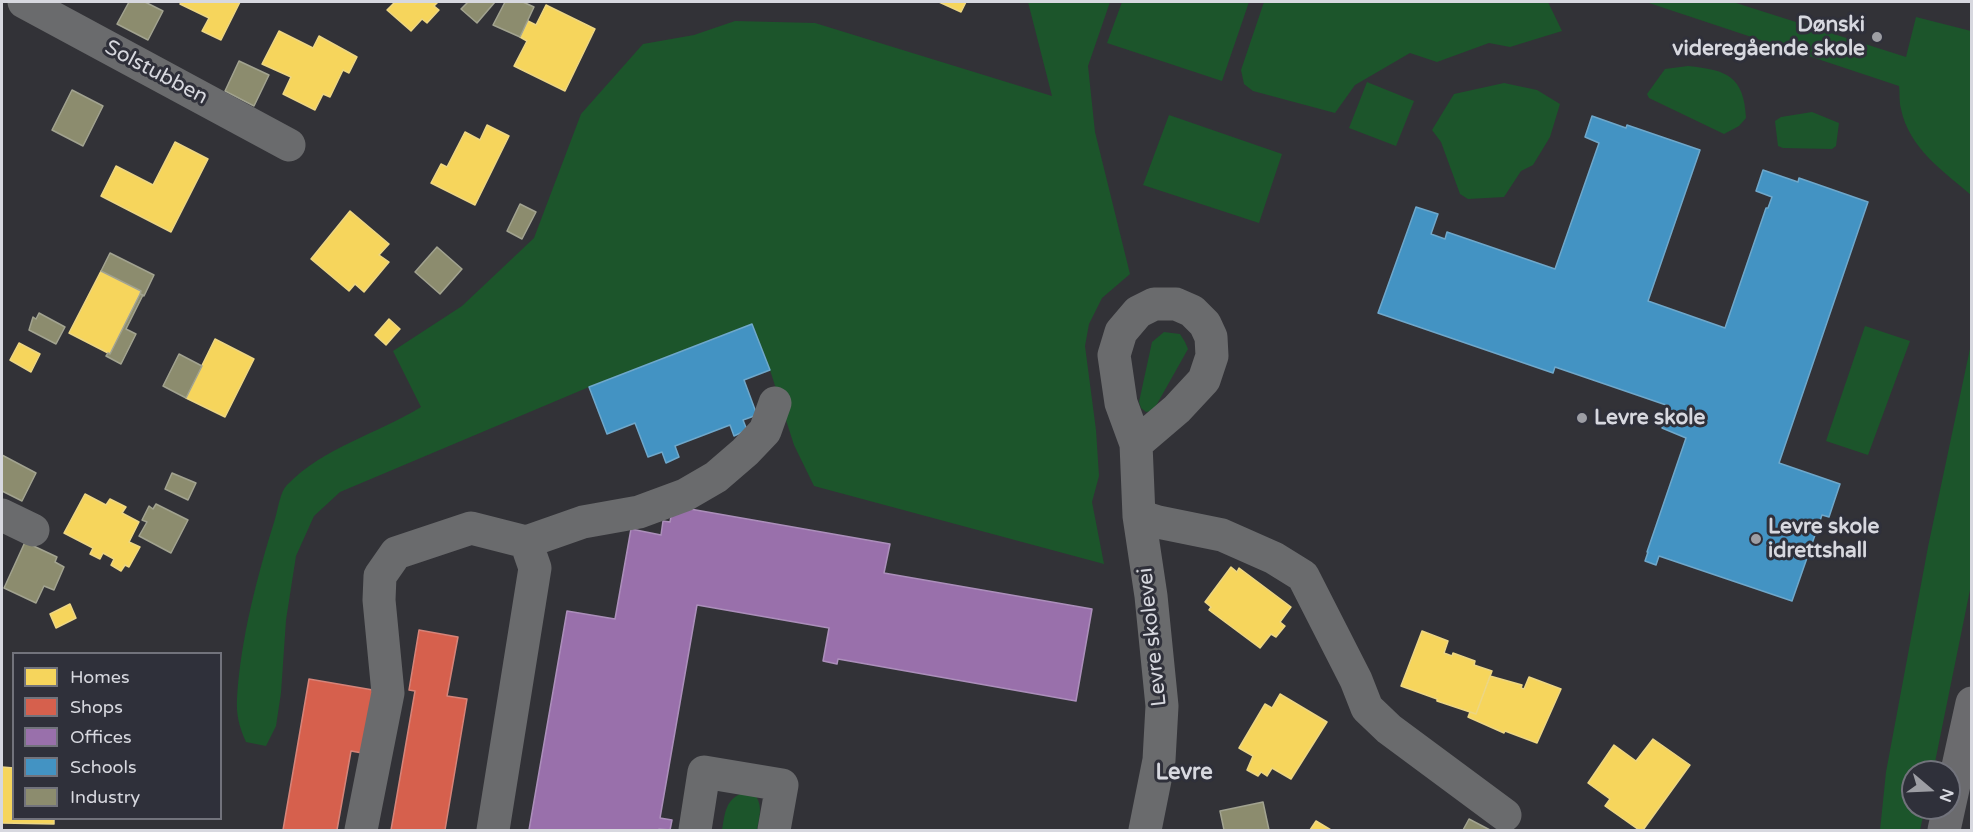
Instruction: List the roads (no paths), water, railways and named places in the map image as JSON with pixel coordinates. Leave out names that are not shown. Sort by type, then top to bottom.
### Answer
[{"type":"main road","points":[[1944,831],[1971,703]]},
{"type":"street","name":"Solstubben","points":[[24,2],[289,145]]},
{"type":"street","points":[[361,831],[388,693],[379,600],[380,576],[396,553],[471,528],[526,542],[583,522],[639,512],[685,495],[716,477],[745,452],[765,431],[775,403]]},
{"type":"street","name":"Levre skolevei","points":[[1136,444],[1139,516],[1151,596],[1161,706],[1159,760],[1145,831]]},
{"type":"street","points":[[2,515],[33,530]]},
{"type":"street","points":[[1139,516],[1222,536],[1274,558],[1303,576],[1356,680],[1367,708],[1389,729],[1505,815]]},
{"type":"street","points":[[493,831],[535,568],[526,542]]},
{"type":"street","points":[[695,831],[704,772],[782,785],[774,831]]},
{"type":"place","name":"Dønski videregående skole","points":[[1877,37]]},
{"type":"place","name":"Levre skole","points":[[1582,418]]},
{"type":"place","name":"Levre skole idrettshall","points":[[1756,539]]},
{"type":"district","name":"Levre","points":[[1184,773]]}]
